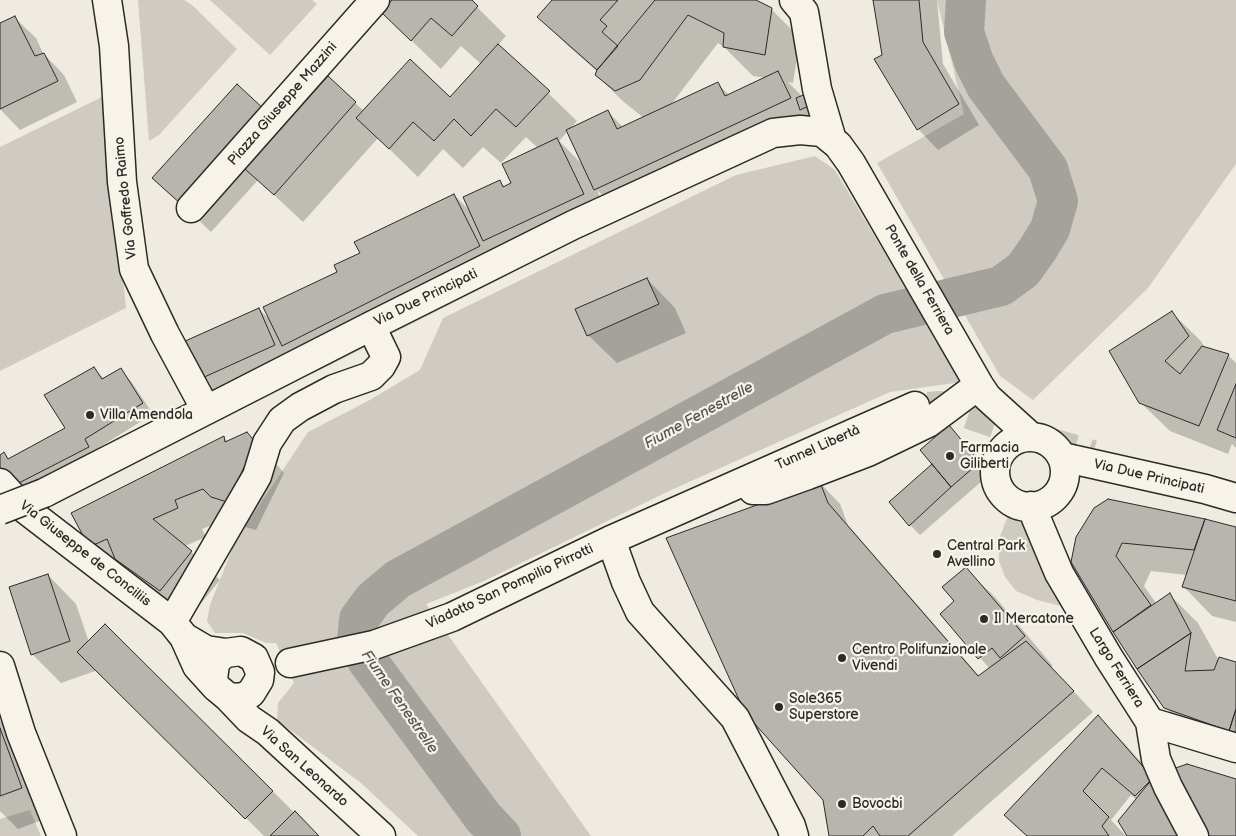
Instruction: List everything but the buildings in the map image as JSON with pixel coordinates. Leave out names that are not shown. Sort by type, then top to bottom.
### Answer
[{"type":"street","name":"Via Goffredo Raimo","points":[[107,0],[114,46],[122,182],[134,269],[165,334],[206,410]]},
{"type":"street","name":"Piazza Giuseppe Mazzini","points":[[192,208],[375,0]]},
{"type":"street","points":[[775,0],[783,5],[811,49]]},
{"type":"street","points":[[794,0],[804,12],[817,88],[832,140]]},
{"type":"street","name":"Via Due Principati","points":[[0,510],[44,493],[573,225],[773,133],[800,130],[822,132],[838,145],[851,163]]},
{"type":"street","name":"Ponte della Ferriera","points":[[851,163],[983,391]]},
{"type":"street","points":[[178,630],[257,476],[267,443],[282,420],[300,407],[334,389],[371,376],[386,358],[371,326]]},
{"type":"street","points":[[983,391],[1030,436]]},
{"type":"street","points":[[983,391],[1001,452]]},
{"type":"street","points":[[722,490],[766,490],[808,475],[868,452],[928,423],[983,391]]},
{"type":"street","name":"Tunnel Libertà","points":[[722,490],[915,406]]},
{"type":"street","points":[[1030,436],[1042,438],[1056,447],[1065,466],[1065,478],[1060,490],[1052,500],[1041,505],[1024,506],[1012,502],[1004,495],[997,484],[995,475],[996,463],[1001,452],[1010,443],[1030,436]]},
{"type":"street","name":"Via Due Principati","points":[[1062,457],[1186,484],[1236,498]]},
{"type":"street","name":"Via Giuseppe de Conciliis","points":[[0,483],[21,506],[206,650],[237,653],[294,663]]},
{"type":"street","name":"Viadotto San Pompilio Pirrotti","points":[[294,663],[374,645],[452,617],[611,540],[722,490]]},
{"type":"street","name":"Largo Ferriera","points":[[1031,506],[1059,573],[1109,658],[1150,722]]},
{"type":"street","points":[[611,540],[626,582],[640,612],[735,718],[791,826],[794,836]]},
{"type":"street","name":"Via San Leonardo","points":[[178,630],[197,666],[222,692],[249,719],[268,732],[381,836]]},
{"type":"street","points":[[268,732],[259,707],[258,683],[260,672],[254,658],[237,653],[215,664],[213,679],[222,692],[236,698],[244,697],[251,693],[258,683],[280,665],[294,663]]},
{"type":"street","points":[[0,666],[21,733],[62,836]]},
{"type":"street","points":[[1194,836],[1168,788],[1156,759],[1150,722],[1236,748]]},
{"type":"shaded area","points":[[138,0],[184,0],[192,5],[237,49],[159,135],[149,141]]},
{"type":"shaded area","points":[[210,0],[312,0],[317,4],[270,55]]},
{"type":"shaded area","points":[[937,0],[1236,0],[1236,164],[1148,288],[1033,400],[1000,376],[877,163],[964,114]]},
{"type":"shaded area","points":[[104,96],[126,308],[0,371],[0,147]]},
{"type":"shaded area","points":[[815,156],[835,170],[962,382],[890,392],[669,491],[484,581],[426,604],[591,836],[418,836],[361,783],[277,720],[278,703],[294,683],[276,643],[266,643],[243,633],[215,633],[207,621],[210,605],[235,542],[308,432],[368,401],[420,370],[443,318],[736,175]]},
{"type":"shaded area","points":[[1013,502],[1024,506],[1081,611],[1037,600],[1016,591],[1005,577],[999,561],[999,539]]},
{"type":"shaded area","points":[[30,810],[41,836],[0,836],[0,819]]},
{"type":"waterway","name":"Fiume Fenestrelle","points":[[501,836],[483,817],[367,660],[357,642],[359,619],[373,600],[398,579],[885,314],[1001,286],[1023,270],[1050,229],[1058,201],[1048,169],[986,86],[974,62],[964,32],[966,0]]},
{"type":"tunnel","points":[[928,406],[940,405],[1020,433],[1093,454]]},
{"type":"place","name":"Villa Amendola","points":[[90,415]]},
{"type":"place","name":"Farmacia Giliberti","points":[[950,456]]},
{"type":"place","name":"Central Park Avellino","points":[[937,554]]},
{"type":"place","name":"Il Mercatone","points":[[984,619]]},
{"type":"place","name":"Centro Polifunzionale Vivendi","points":[[842,658]]},
{"type":"place","name":"Sole365 Superstore","points":[[779,707]]},
{"type":"place","name":"Bovocbi","points":[[842,804]]}]
